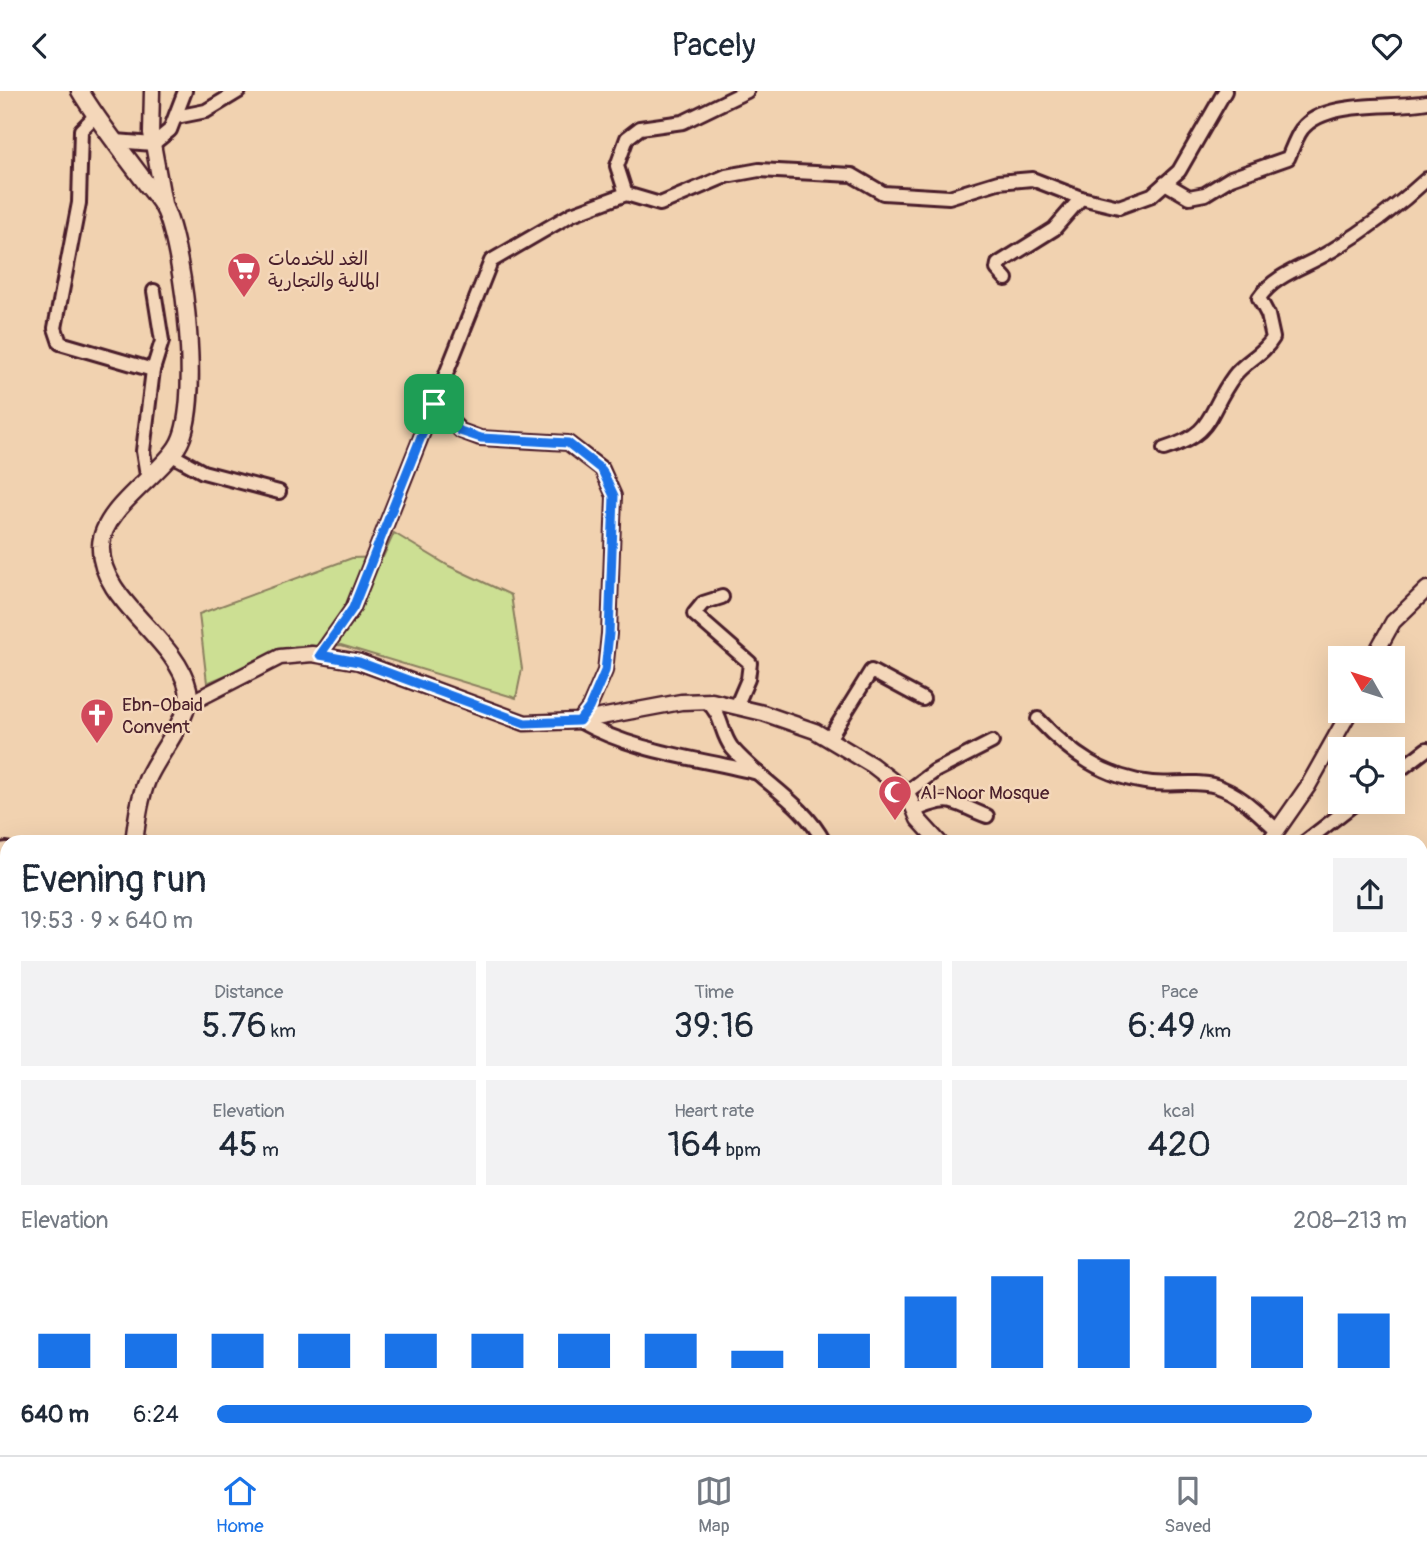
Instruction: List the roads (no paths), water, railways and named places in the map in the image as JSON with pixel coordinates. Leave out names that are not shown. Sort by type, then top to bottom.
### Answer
[{"type":"main road","points":[[80,91],[95,116],[165,210],[177,249],[188,333],[188,422],[172,455],[121,506],[102,537],[100,549],[105,568],[120,594],[165,648],[188,689],[188,704],[148,778],[138,809],[135,835]]},
{"type":"street","points":[[152,91],[153,144],[165,210]]},
{"type":"street","points":[[116,141],[153,144],[170,130],[185,91]]},
{"type":"street","points":[[176,117],[206,111],[239,91]]},
{"type":"street","points":[[626,194],[617,166],[627,138],[640,128],[683,122],[747,91]]},
{"type":"street","points":[[320,655],[353,608],[491,261],[572,214],[626,194],[660,204],[726,176],[760,170],[852,175],[883,193],[949,197],[998,183],[1032,179],[1081,198],[1119,208],[1152,195],[1179,171],[1225,91]]},
{"type":"street","points":[[1166,183],[1189,197],[1205,194],[1231,177],[1288,158],[1303,129],[1319,115],[1340,109],[1427,102]]},
{"type":"street","points":[[95,116],[81,130],[79,203],[55,328],[60,343],[153,370]]},
{"type":"street","points":[[1164,449],[1189,441],[1206,426],[1235,375],[1266,350],[1273,338],[1268,315],[1259,298],[1269,283],[1329,253],[1385,216],[1427,179]]},
{"type":"street","points":[[1006,279],[997,269],[998,264],[1054,229],[1081,198]]},
{"type":"street","points":[[148,481],[143,451],[153,370],[162,341],[154,291]]},
{"type":"street","points":[[434,404],[460,431],[493,439],[568,443],[602,470],[614,496],[605,671],[589,708],[579,721]]},
{"type":"street","points":[[172,455],[203,472],[279,492]]},
{"type":"street","points":[[1380,646],[1393,622],[1427,589]]},
{"type":"street","points":[[722,597],[703,603],[694,614],[750,663],[748,679],[736,707]]},
{"type":"street","points":[[188,704],[279,657],[296,654],[359,662],[525,723],[579,721],[681,702],[706,701],[763,713],[828,739],[892,777],[907,792],[923,827],[932,835]]},
{"type":"street","points":[[828,739],[870,671],[923,699]]},
{"type":"street","points":[[706,701],[719,715],[730,746],[799,809],[817,827],[821,835]]},
{"type":"street","points":[[1038,719],[1067,750],[1111,775],[1151,783],[1214,785],[1242,799],[1272,835]]},
{"type":"street","points":[[579,721],[630,745],[686,755],[758,773]]},
{"type":"street","points":[[1274,835],[1308,786],[1343,723]]},
{"type":"street","points":[[907,792],[935,771],[992,742]]},
{"type":"street","points":[[1405,766],[1427,749]]},
{"type":"street","points":[[915,810],[942,799],[957,801],[987,816]]},
{"type":"street","points":[[1314,835],[1341,814]]},
{"type":"place","name":"الغد للخدمات المالية والتجارية","points":[[244,299]]},
{"type":"place","name":"Ebn-Obaid Convent","points":[[97,745]]},
{"type":"place","name":"Al-Noor Mosque","points":[[895,822]]}]
